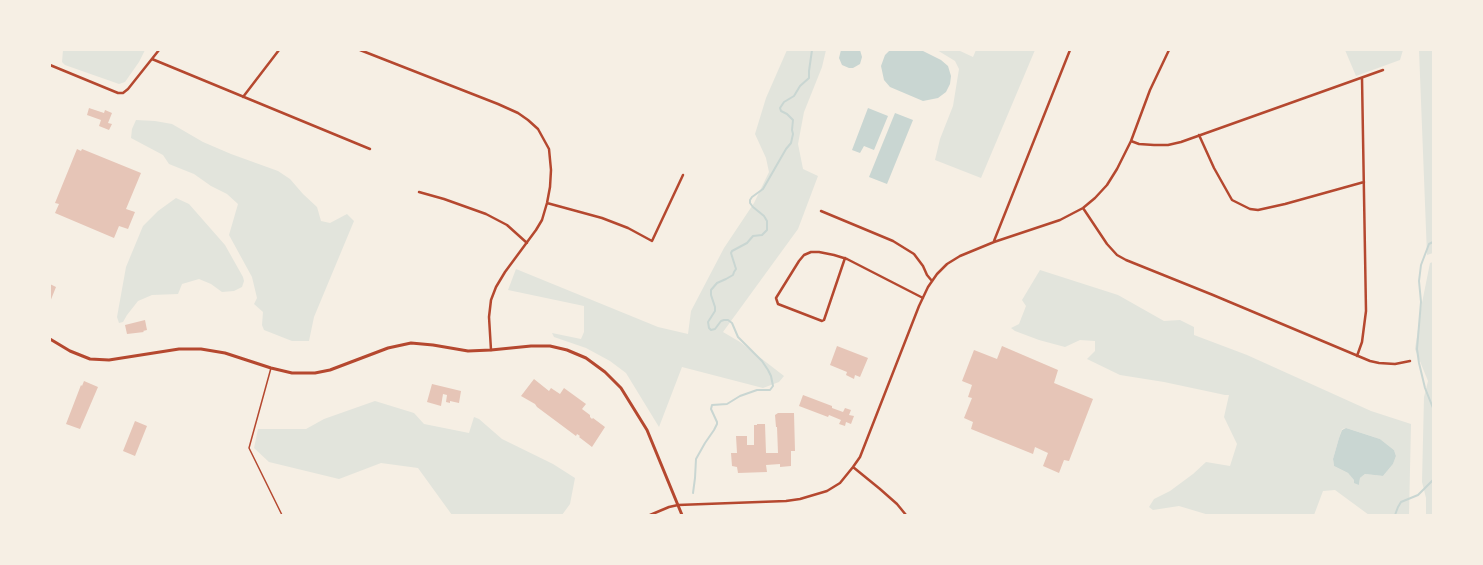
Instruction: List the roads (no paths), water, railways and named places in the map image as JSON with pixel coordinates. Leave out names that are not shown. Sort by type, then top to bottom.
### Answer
[{"type":"street","points":[[50,65],[121,93],[128,90],[159,50]]},
{"type":"street","points":[[243,97],[279,50]]},
{"type":"street","points":[[360,50],[518,113],[533,124],[541,134],[549,149],[551,170],[547,203],[540,225],[505,272],[493,294],[490,303],[489,317],[491,350]]},
{"type":"street","points":[[994,242],[1070,50]]},
{"type":"street","points":[[650,515],[668,507],[678,505],[786,501],[800,499],[827,491],[840,483],[860,457],[923,298],[932,280],[947,264],[960,256],[994,242],[1060,220],[1083,208],[1107,185],[1117,169],[1130,141],[1150,90],[1169,50]]},
{"type":"street","points":[[152,59],[370,149]]},
{"type":"street","points":[[1130,141],[1139,144],[1168,145],[1383,70]]},
{"type":"street","points":[[1357,356],[1362,342],[1366,311],[1362,78]]},
{"type":"street","points":[[1199,135],[1214,168],[1232,200],[1250,209],[1258,210],[1285,204],[1364,182]]},
{"type":"street","points":[[547,203],[602,218],[628,228],[652,241],[683,174]]},
{"type":"street","points":[[419,192],[444,198],[486,214],[507,225],[527,243]]},
{"type":"street","points":[[1083,208],[1107,244],[1118,255],[1126,260],[1357,356],[1379,363],[1395,364],[1410,361]]},
{"type":"street","points":[[821,211],[898,244],[914,254],[923,266],[927,275],[932,280]]},
{"type":"street","points":[[845,258],[824,320],[822,322],[778,304],[776,298],[781,290],[804,255],[812,252],[819,252],[845,258],[923,298]]},
{"type":"street","points":[[50,339],[70,351],[90,359],[109,360],[179,349],[201,349],[225,353],[271,368],[292,373],[315,373],[348,364],[388,348],[411,343],[468,351],[531,346],[550,346],[567,350],[580,356],[605,372],[621,388],[647,430],[682,515]]},
{"type":"street","points":[[853,467],[880,488],[906,515]]},
{"type":"lane","points":[[271,368],[250,448],[282,515]]},
{"type":"waterway","points":[[693,493],[696,459],[717,424],[711,409],[712,405],[727,404],[740,396],[757,390],[770,390],[773,386],[768,370],[762,361],[738,337],[732,323],[728,320],[724,320],[721,321],[715,329],[711,330],[709,328],[708,322],[715,311],[711,290],[717,283],[733,275],[736,269],[731,253],[732,251],[747,243],[753,236],[762,235],[767,230],[767,221],[764,216],[753,207],[750,200],[763,189],[791,143],[793,134],[793,120],[781,111],[780,108],[784,102],[794,96],[800,86],[809,78],[812,50]]},
{"type":"waterway","points":[[1433,242],[1429,244],[1421,265],[1419,281],[1421,302],[1417,349],[1425,388],[1433,408]]},
{"type":"waterway","points":[[1395,515],[1401,502],[1418,495],[1433,480]]}]
